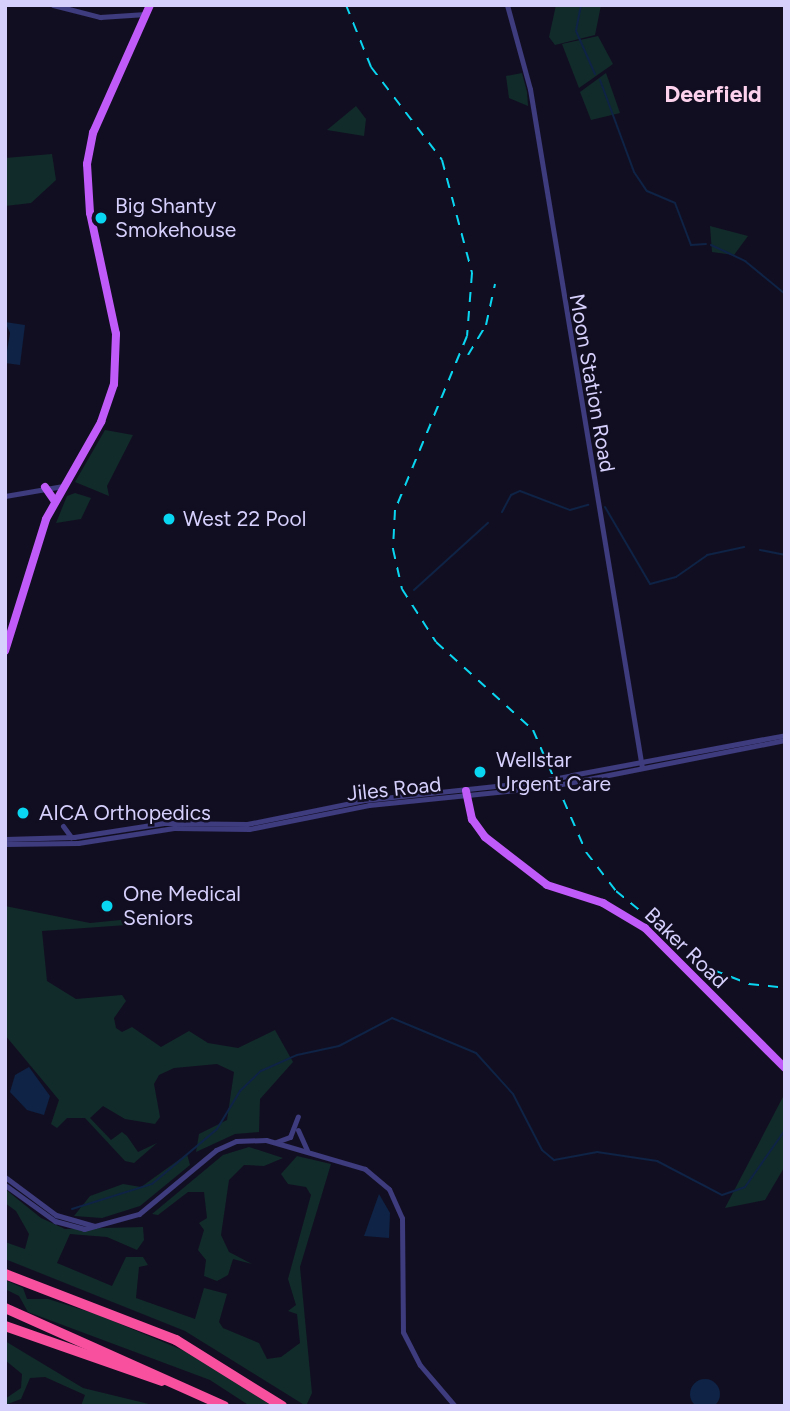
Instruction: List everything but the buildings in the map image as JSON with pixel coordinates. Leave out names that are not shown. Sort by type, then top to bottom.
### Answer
[{"type":"highway","points":[[5,1268],[50,1291]]},
{"type":"highway","points":[[5,1274],[185,1344],[282,1406]]},
{"type":"highway","points":[[5,1308],[224,1406]]},
{"type":"highway","points":[[5,1314],[162,1381],[211,1406]]},
{"type":"highway","points":[[5,1325],[162,1381]]},
{"type":"main road","points":[[5,651],[26,572],[54,502],[108,407],[117,354],[88,205],[88,156],[150,5]]},
{"type":"main road","points":[[45,487],[54,502]]},
{"type":"main road","name":"Baker Road","points":[[467,794],[472,819],[485,837],[547,885],[603,903],[645,928],[785,1068]]},
{"type":"street","points":[[53,5],[100,17],[146,14]]},
{"type":"street","name":"Moon Station Road","points":[[507,5],[530,89],[642,764]]},
{"type":"street","points":[[5,496],[63,486]]},
{"type":"street","name":"Jiles Road","points":[[5,844],[78,843],[174,828],[238,830],[359,807],[543,784],[785,735]]},
{"type":"street","name":"Jiles Road","points":[[642,764],[785,740]]},
{"type":"street","name":"Jiles Road","points":[[5,839],[74,838],[164,823],[247,824],[365,800],[467,794]]},
{"type":"street","points":[[63,826],[74,838]]},
{"type":"street","points":[[273,1142],[290,1137],[298,1116]]},
{"type":"street","points":[[298,1130],[309,1153]]},
{"type":"street","points":[[5,1185],[55,1221],[94,1226],[139,1214],[225,1145],[250,1139],[273,1142],[369,1171],[393,1195],[402,1224],[401,1327],[414,1356],[455,1406]]},
{"type":"street","points":[[5,1177],[56,1215],[94,1226]]},
{"type":"green space","points":[[556,5],[601,5],[595,35],[555,45],[549,37]]},
{"type":"green space","points":[[598,36],[613,64],[579,88],[562,44]]},
{"type":"green space","points":[[522,73],[528,106],[509,98],[506,76]]},
{"type":"green space","points":[[606,73],[620,113],[591,120],[580,92]]},
{"type":"green space","points":[[356,106],[366,119],[364,136],[327,130]]},
{"type":"green space","points":[[52,154],[56,180],[31,203],[5,206],[5,158]]},
{"type":"green space","points":[[710,226],[748,236],[734,255],[712,252]]},
{"type":"green space","points":[[105,430],[133,435],[107,486],[109,496],[75,482]]},
{"type":"green space","points":[[75,493],[91,498],[81,519],[56,523],[67,496]]},
{"type":"green space","points":[[5,906],[90,923],[151,917],[141,924],[42,931],[47,981],[76,999],[122,995],[126,1001],[114,1018],[116,1028],[122,1032],[132,1027],[161,1047],[189,1031],[208,1043],[238,1048],[275,1030],[293,1062],[260,1099],[259,1132],[235,1134],[196,1152],[199,1134],[227,1120],[234,1072],[217,1064],[174,1068],[159,1075],[154,1084],[160,1117],[155,1124],[125,1119],[103,1106],[90,1118],[111,1140],[122,1132],[138,1152],[157,1143],[134,1163],[125,1161],[85,1118],[67,1118],[57,1128],[51,1124],[59,1100],[5,1035]]},
{"type":"green space","points":[[785,1093],[785,1166],[765,1200],[725,1208]]},
{"type":"green space","points":[[249,1147],[283,1158],[264,1166],[244,1165],[229,1180],[221,1235],[229,1252],[252,1264],[233,1259],[228,1275],[217,1281],[204,1276],[206,1260],[198,1250],[204,1230],[199,1223],[207,1218],[204,1192],[188,1192],[158,1215],[152,1214],[223,1155]]},
{"type":"green space","points":[[187,1154],[190,1165],[140,1206],[102,1218],[74,1216],[90,1196],[123,1184],[141,1187]]},
{"type":"green space","points":[[297,1156],[331,1164],[300,1267],[312,1393],[306,1406],[185,1331],[5,1259],[5,1242],[25,1249],[29,1234],[16,1211],[5,1203],[5,1189],[41,1218],[65,1229],[143,1227],[144,1240],[137,1250],[107,1237],[70,1234],[57,1263],[112,1286],[126,1257],[143,1257],[148,1265],[139,1267],[136,1298],[195,1319],[204,1288],[227,1294],[219,1322],[223,1328],[259,1343],[267,1359],[281,1357],[300,1343],[297,1314],[288,1311],[296,1305],[288,1279],[311,1195],[306,1187],[288,1184],[281,1174]]},
{"type":"green space","points":[[5,1280],[23,1288],[27,1299],[48,1299],[96,1314],[187,1352],[272,1406],[250,1406],[210,1380],[28,1312],[19,1296],[5,1289]]},
{"type":"green space","points":[[5,1341],[83,1388],[157,1406],[81,1406],[85,1395],[45,1377],[30,1378],[21,1399],[5,1405],[5,1399],[21,1388],[22,1374],[5,1360]]},
{"type":"water","points":[[5,322],[25,325],[20,365],[5,363],[10,333]]},
{"type":"water","points":[[29,1067],[50,1096],[44,1115],[27,1110],[10,1092],[15,1075]]},
{"type":"water","points":[[379,1194],[390,1213],[389,1238],[364,1236]]},
{"type":"water","points":[[705,1379],[715,1384],[720,1394],[715,1404],[705,1409],[695,1404],[690,1394],[695,1384]]},
{"type":"waterway","points":[[581,5],[576,31],[595,74]]},
{"type":"waterway","points":[[600,80],[634,172],[647,191],[675,203],[691,245],[706,244]]},
{"type":"waterway","points":[[711,245],[745,261],[785,294]]},
{"type":"waterway","points":[[502,512],[511,495],[520,491],[570,510],[588,505]]},
{"type":"waterway","points":[[605,507],[650,584],[676,577],[707,555],[744,547]]},
{"type":"waterway","points":[[414,590],[488,523]]},
{"type":"waterway","points":[[760,550],[785,555]]},
{"type":"waterway","points":[[72,1209],[152,1184],[217,1129],[240,1091],[261,1071],[297,1055],[339,1046],[392,1018],[476,1053],[513,1094],[542,1150],[554,1160],[597,1152],[657,1161],[722,1195],[745,1187],[785,1130]]},
{"type":"railway","points":[[346,5],[371,67],[442,160],[472,273],[467,336],[395,510],[393,549],[402,589],[436,642],[533,730],[586,852],[616,891],[713,970],[749,984],[785,988]]},
{"type":"railway","points":[[468,355],[486,325],[495,284]]},
{"type":"place","name":"Big Shanty Smokehouse","points":[[101,218]]},
{"type":"place","name":"West 22 Pool","points":[[169,519]]},
{"type":"place","name":"Wellstar Urgent Care","points":[[480,772]]},
{"type":"place","name":"AICA Orthopedics","points":[[23,813]]},
{"type":"place","name":"One Medical Seniors","points":[[107,906]]},
{"type":"district","name":"Deerfield","points":[[713,94]]}]
